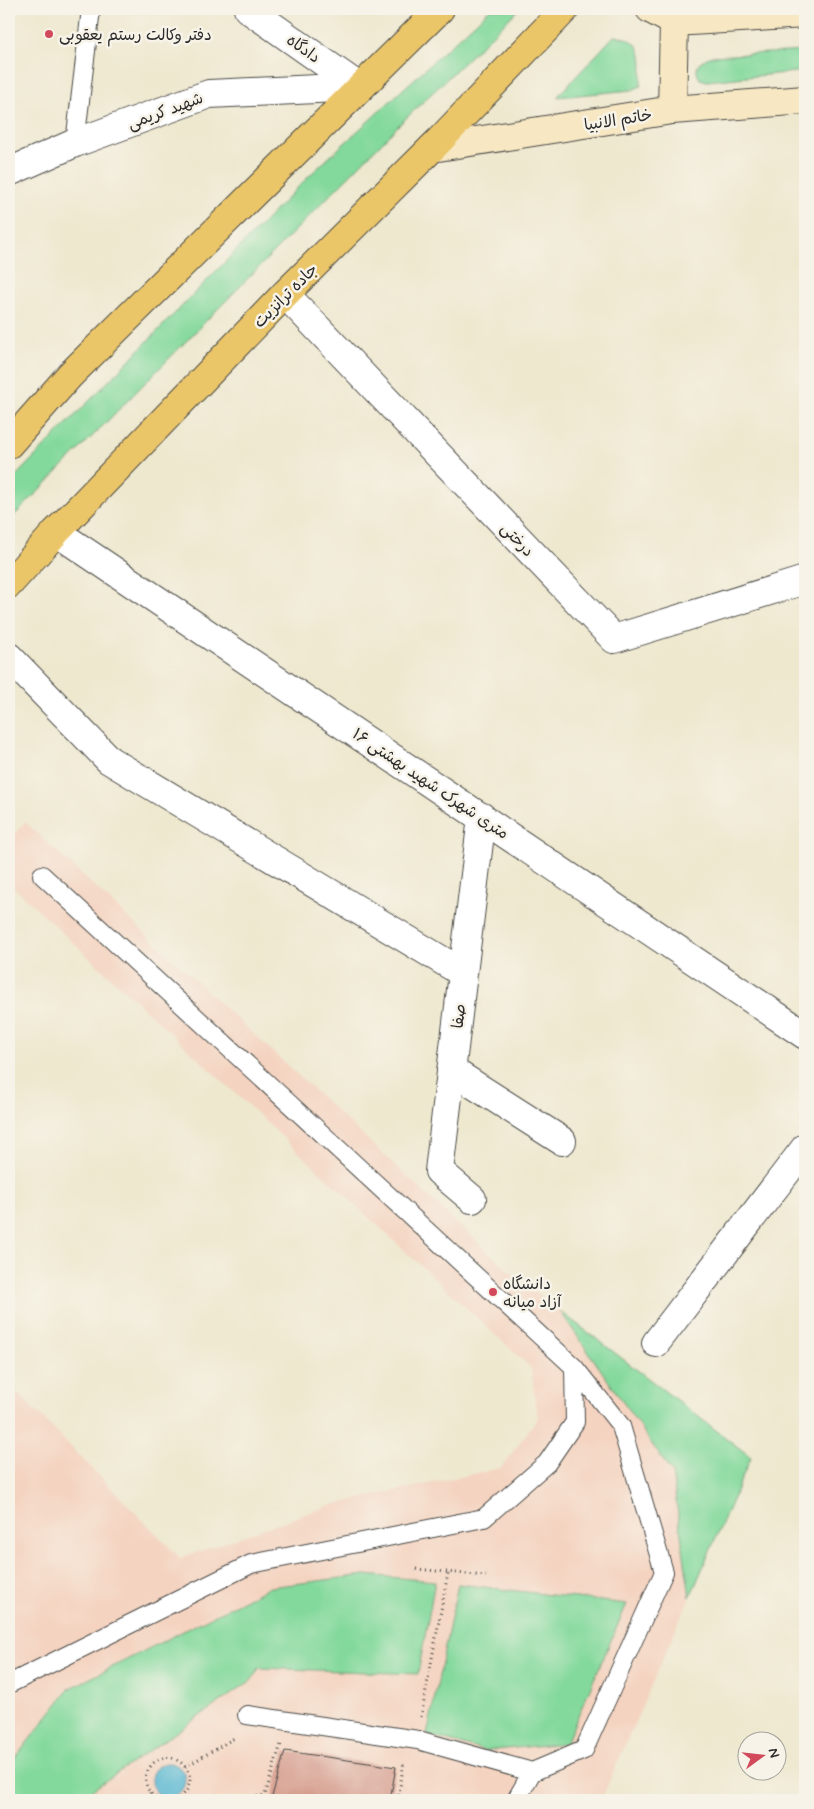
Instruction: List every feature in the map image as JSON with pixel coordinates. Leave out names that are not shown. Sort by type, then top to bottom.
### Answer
[{"type":"main road","points":[[9,444],[70,375],[359,87],[440,9]]},
{"type":"main road","name":"جاده ترانزیت","points":[[9,584],[56,532],[285,294],[432,148],[565,9]]},
{"type":"main road","points":[[650,9],[674,22],[805,14]]},
{"type":"main road","points":[[672,110],[674,22]]},
{"type":"main road","name":"خاتم الانبیا","points":[[432,148],[672,110],[805,100]]},
{"type":"street","name":"دادگاه","points":[[248,9],[359,87]]},
{"type":"street","name":"شهید کریمی","points":[[9,172],[75,143],[209,94],[359,87]]},
{"type":"street","name":"درختی","points":[[285,294],[614,639],[805,580]]},
{"type":"street","name":"۱۶ متری شهرک شهيد بهشتی","points":[[56,532],[805,1033]]},
{"type":"street","points":[[9,657],[109,760],[463,974]]},
{"type":"street","name":"صفا","points":[[472,1198],[439,1171],[482,817]]},
{"type":"street","points":[[451,1070],[562,1141]]},
{"type":"street","points":[[656,1343],[805,1148]]},
{"type":"lane","points":[[75,143],[92,9]]},
{"type":"lane","points":[[42,875],[574,1367],[621,1426],[664,1572],[584,1750],[532,1772],[516,1800]]},
{"type":"lane","points":[[9,1684],[251,1564],[484,1518],[547,1463],[575,1422],[574,1367]]},
{"type":"lane","points":[[247,1715],[418,1740],[532,1772]]},
{"type":"path","points":[[416,1569],[486,1576]]},
{"type":"path","points":[[420,1725],[448,1573]]},
{"type":"path","points":[[185,1767],[238,1736],[243,1737]]},
{"type":"path","points":[[237,1800],[265,1795],[281,1742]]},
{"type":"path","points":[[160,1800],[150,1793],[145,1780],[150,1766],[156,1761],[170,1758],[178,1760],[185,1767],[190,1778],[186,1792],[178,1800]]},
{"type":"path","points":[[398,1800],[405,1758]]},
{"type":"path","points":[[142,1800],[150,1793]]},
{"type":"shaded area","name":"دانشگاه آزاد میانه","points":[[25,822],[511,1273],[751,1457],[601,1800],[9,1800],[9,1384],[180,1558],[331,1505],[501,1468],[538,1418],[531,1368],[9,883],[9,841]]},
{"type":"green space","points":[[490,9],[519,9],[400,124],[9,521],[9,483],[310,175]]},
{"type":"green space","points":[[614,36],[632,41],[637,46],[642,60],[641,86],[632,90],[557,97]]},
{"type":"green space","points":[[805,51],[805,71],[707,81],[700,79],[697,71],[701,62],[712,56]]},
{"type":"green space","points":[[560,1311],[751,1457],[690,1597],[672,1473]]},
{"type":"green space","points":[[365,1575],[435,1581],[418,1674],[259,1668],[252,1680],[85,1795],[81,1800],[9,1800],[9,1766],[69,1689],[270,1587]]},
{"type":"green space","points":[[458,1584],[627,1604],[566,1743],[485,1751],[427,1735]]},
{"type":"water","points":[[168,1763],[175,1764],[180,1768],[184,1773],[184,1787],[180,1792],[175,1796],[168,1797],[161,1796],[156,1792],[152,1787],[151,1780],[152,1773],[156,1768],[161,1764]]},
{"type":"building","points":[[285,1751],[396,1767],[390,1800],[271,1800]]},
{"type":"place","name":"دفتر وکالت رستم یعقوبی","points":[[49,34]]},
{"type":"place","name":"دانشگاه آزاد میانه","points":[[493,1292]]}]
